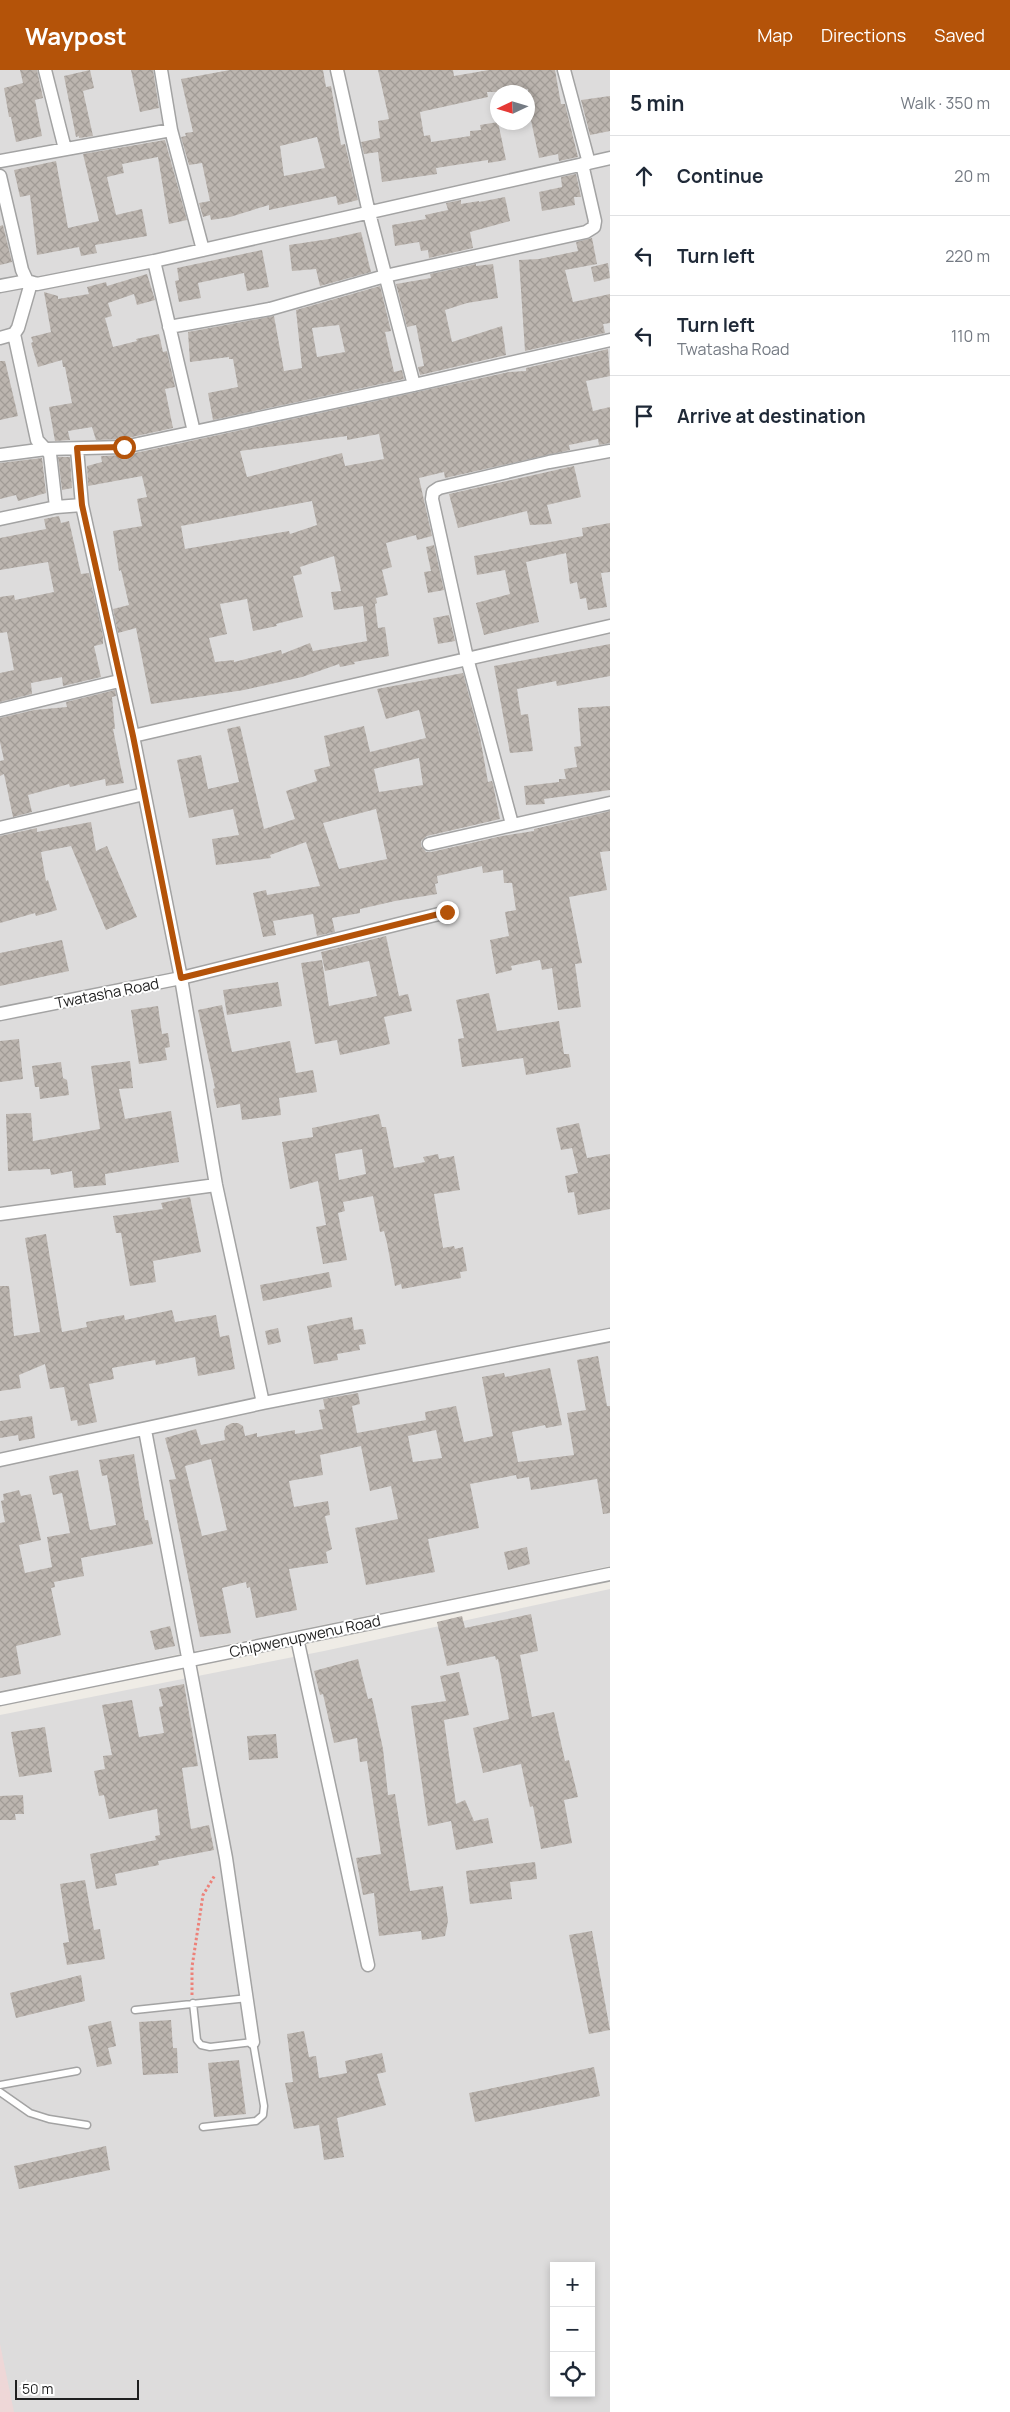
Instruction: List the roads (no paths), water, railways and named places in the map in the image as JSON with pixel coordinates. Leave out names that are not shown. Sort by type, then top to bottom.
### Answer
[{"type":"street","points":[[46,70],[65,149]]},
{"type":"street","points":[[161,70],[171,130],[203,250]]},
{"type":"street","points":[[337,70],[369,213],[414,385]]},
{"type":"street","points":[[169,328],[270,309],[385,276],[586,232],[594,227],[595,221],[586,164],[564,70]]},
{"type":"street","points":[[0,161],[171,130]]},
{"type":"street","points":[[0,286],[29,282],[44,284],[154,261],[610,158]]},
{"type":"street","points":[[0,176],[22,270],[29,282],[18,328],[14,334],[0,338]]},
{"type":"street","points":[[154,261],[194,432]]},
{"type":"street","points":[[14,334],[38,440],[50,454],[56,507]]},
{"type":"street","points":[[0,454],[46,449],[124,447],[414,385],[610,340]]},
{"type":"street","points":[[77,448],[82,505],[119,681],[133,736],[181,978],[216,1185],[263,1403]]},
{"type":"street","points":[[512,824],[467,658],[432,499],[433,492],[439,488],[540,464],[610,451]]},
{"type":"street","points":[[0,518],[56,507],[82,505]]},
{"type":"street","points":[[133,736],[610,626]]},
{"type":"street","points":[[0,710],[119,681]]},
{"type":"street","points":[[0,828],[144,794]]},
{"type":"street","points":[[430,844],[610,803]]},
{"type":"street","name":"Twatasha Road","points":[[0,1014],[181,978],[447,912]]},
{"type":"street","points":[[0,1214],[216,1185]]},
{"type":"street","points":[[0,1460],[263,1403],[610,1335]]},
{"type":"street","points":[[145,1430],[226,1858],[248,1998],[252,2042]]},
{"type":"street","name":"Chipwenupwenu Road","points":[[0,1699],[610,1574]]},
{"type":"street","points":[[296,1638],[368,1965]]},
{"type":"lane","points":[[135,2010],[248,1998]]},
{"type":"lane","points":[[193,2003],[197,2040],[201,2045],[210,2047],[252,2042],[264,2106],[262,2114],[256,2121],[204,2127]]},
{"type":"lane","points":[[0,2085],[76,2071]]},
{"type":"lane","points":[[0,2092],[30,2113],[49,2119],[87,2125]]}]
